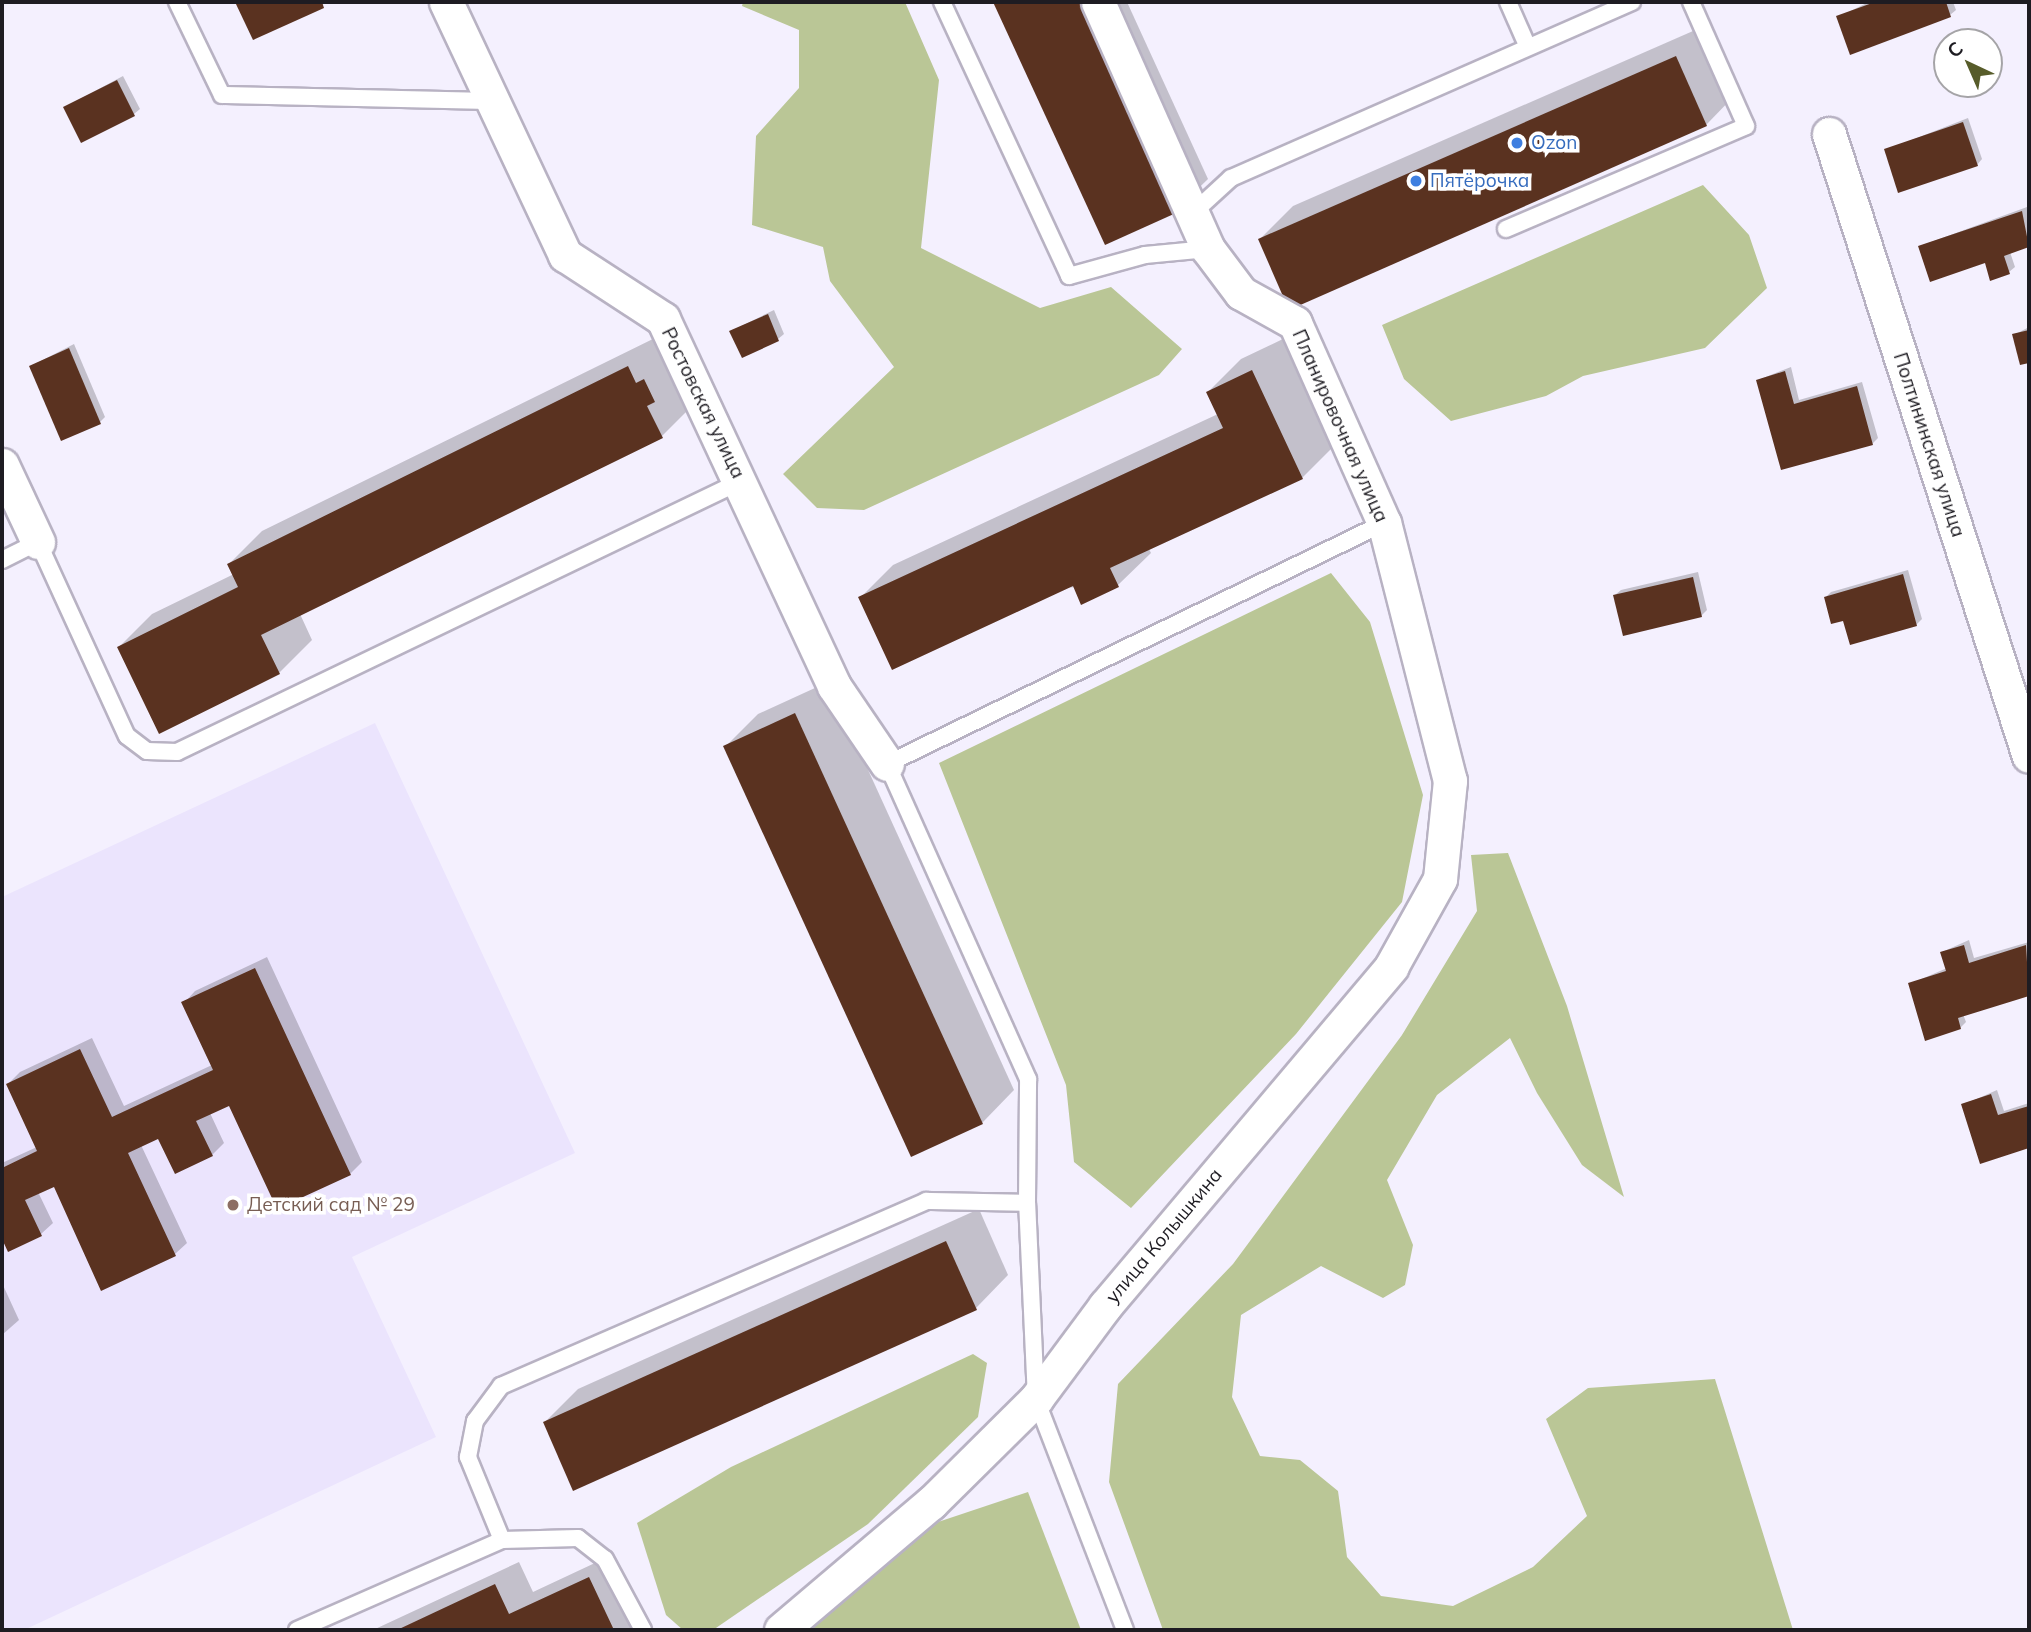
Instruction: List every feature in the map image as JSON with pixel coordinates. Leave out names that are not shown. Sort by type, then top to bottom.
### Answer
[{"type":"street","name":"Ростовская улица","points":[[446,2],[565,255],[663,319],[741,481],[834,686],[887,764]]},
{"type":"street","name":"Планировочная улица","points":[[1098,2],[1194,212],[1208,249],[1241,293],[1295,323],[1384,523],[1450,781]]},
{"type":"street","name":"Полтининская улица","points":[[1829,135],[2029,756]]},
{"type":"street","points":[[2,465],[38,542]]},
{"type":"street","name":"улица Колышкина","points":[[781,1630],[931,1503],[1036,1399],[1105,1306],[1391,967],[1440,878],[1450,781]]},
{"type":"lane","points":[[177,2],[222,95],[492,101]]},
{"type":"lane","points":[[942,2],[1069,276],[1145,255],[1208,249]]},
{"type":"lane","points":[[1508,2],[1527,45]]},
{"type":"lane","points":[[1194,212],[1231,178],[1527,45],[1632,2]]},
{"type":"lane","points":[[1506,229],[1746,126],[1691,2]]},
{"type":"lane","points":[[2,560],[38,542],[127,736],[147,751],[177,752],[741,481]]},
{"type":"lane","points":[[1125,1630],[1036,1399],[1027,1203],[1028,1079],[887,764],[1384,523]]},
{"type":"lane","points":[[502,1540],[468,1457],[475,1421],[501,1386],[926,1201],[1027,1203]]},
{"type":"lane","points":[[297,1630],[502,1540],[578,1538],[605,1559],[643,1630]]},
{"type":"shaded area","name":"Детский сад № 29","points":[[375,723],[575,1153],[352,1257],[436,1437],[24,1630],[2,1630],[2,897]]},
{"type":"green space","points":[[743,2],[905,2],[939,80],[921,248],[1040,308],[1111,287],[1182,349],[1159,375],[864,510],[817,508],[783,474],[894,367],[830,281],[823,247],[752,225],[756,136],[799,88],[799,30],[742,6]]},
{"type":"green space","points":[[1703,185],[1749,235],[1767,288],[1705,348],[1583,376],[1546,396],[1451,421],[1404,379],[1382,325]]},
{"type":"green space","points":[[1331,573],[1370,622],[1423,795],[1402,902],[1296,1034],[1131,1208],[1074,1162],[1066,1085],[939,763]]},
{"type":"green space","points":[[1508,853],[1567,1006],[1624,1197],[1582,1165],[1537,1093],[1510,1038],[1437,1095],[1387,1180],[1413,1245],[1405,1285],[1383,1298],[1321,1266],[1241,1315],[1232,1397],[1260,1456],[1300,1460],[1338,1491],[1347,1557],[1381,1596],[1453,1606],[1533,1567],[1587,1516],[1546,1419],[1588,1388],[1715,1379],[1793,1630],[1163,1630],[1109,1482],[1118,1384],[1233,1264],[1402,1035],[1477,911],[1471,855]]},
{"type":"green space","points":[[973,1354],[987,1363],[978,1417],[868,1524],[713,1630],[683,1630],[666,1615],[637,1523],[731,1467]]},
{"type":"green space","points":[[1028,1492],[1081,1630],[809,1630],[935,1523]]},
{"type":"building","points":[[235,2],[322,2],[324,8],[253,40]]},
{"type":"building","points":[[993,2],[1079,2],[1176,213],[1105,245]]},
{"type":"building","points":[[1875,2],[1946,2],[1951,17],[1850,55],[1836,16]]},
{"type":"building","points":[[1676,56],[1707,126],[1289,310],[1258,239]]},
{"type":"building","points":[[117,80],[135,116],[81,143],[63,107]]},
{"type":"building","points":[[1963,122],[1978,166],[1898,193],[1884,149]]},
{"type":"building","points":[[2022,211],[2029,247],[2004,256],[2010,274],[1990,281],[1985,263],[1930,282],[1918,246]]},
{"type":"building","points":[[768,314],[779,341],[742,358],[729,331]]},
{"type":"building","points":[[2029,330],[2029,363],[2020,365],[2012,334]]},
{"type":"building","points":[[69,348],[101,424],[61,441],[29,366]]},
{"type":"building","points":[[628,366],[636,383],[644,379],[655,402],[647,406],[663,438],[261,635],[280,674],[159,734],[117,647],[238,587],[227,564]]},
{"type":"building","points":[[1252,370],[1303,479],[1110,568],[1119,587],[1081,605],[1073,586],[892,670],[858,597],[1223,428],[1206,392]]},
{"type":"building","points":[[1785,371],[1794,404],[1857,386],[1873,445],[1781,470],[1756,380]]},
{"type":"building","points":[[1903,574],[1917,626],[1850,645],[1843,621],[1831,624],[1824,597]]},
{"type":"building","points":[[1693,577],[1702,617],[1623,636],[1613,595]]},
{"type":"building","points":[[795,713],[983,1124],[911,1157],[723,746]]},
{"type":"building","points":[[1964,945],[1969,963],[2026,945],[2029,996],[1958,1018],[1961,1029],[1925,1041],[1908,983],[1946,971],[1940,952]]},
{"type":"building","points":[[255,968],[351,1175],[277,1209],[229,1106],[196,1121],[213,1156],[175,1174],[158,1139],[128,1153],[176,1256],[101,1291],[54,1187],[25,1200],[42,1236],[8,1252],[2,1239],[2,1168],[37,1151],[6,1084],[80,1049],[112,1117],[213,1070],[181,1002]]},
{"type":"building","points":[[1991,1094],[1998,1115],[2029,1106],[2029,1148],[1980,1164],[1961,1104]]},
{"type":"building","points":[[946,1241],[977,1310],[573,1491],[543,1422]]},
{"type":"building","points":[[589,1577],[614,1630],[397,1630],[495,1584],[509,1614]]},
{"type":"place","name":"Ozon","points":[[1517,143]]},
{"type":"place","name":"Пятёрочка","points":[[1416,181]]},
{"type":"place","name":"Детский сад № 29","points":[[233,1205]]}]
